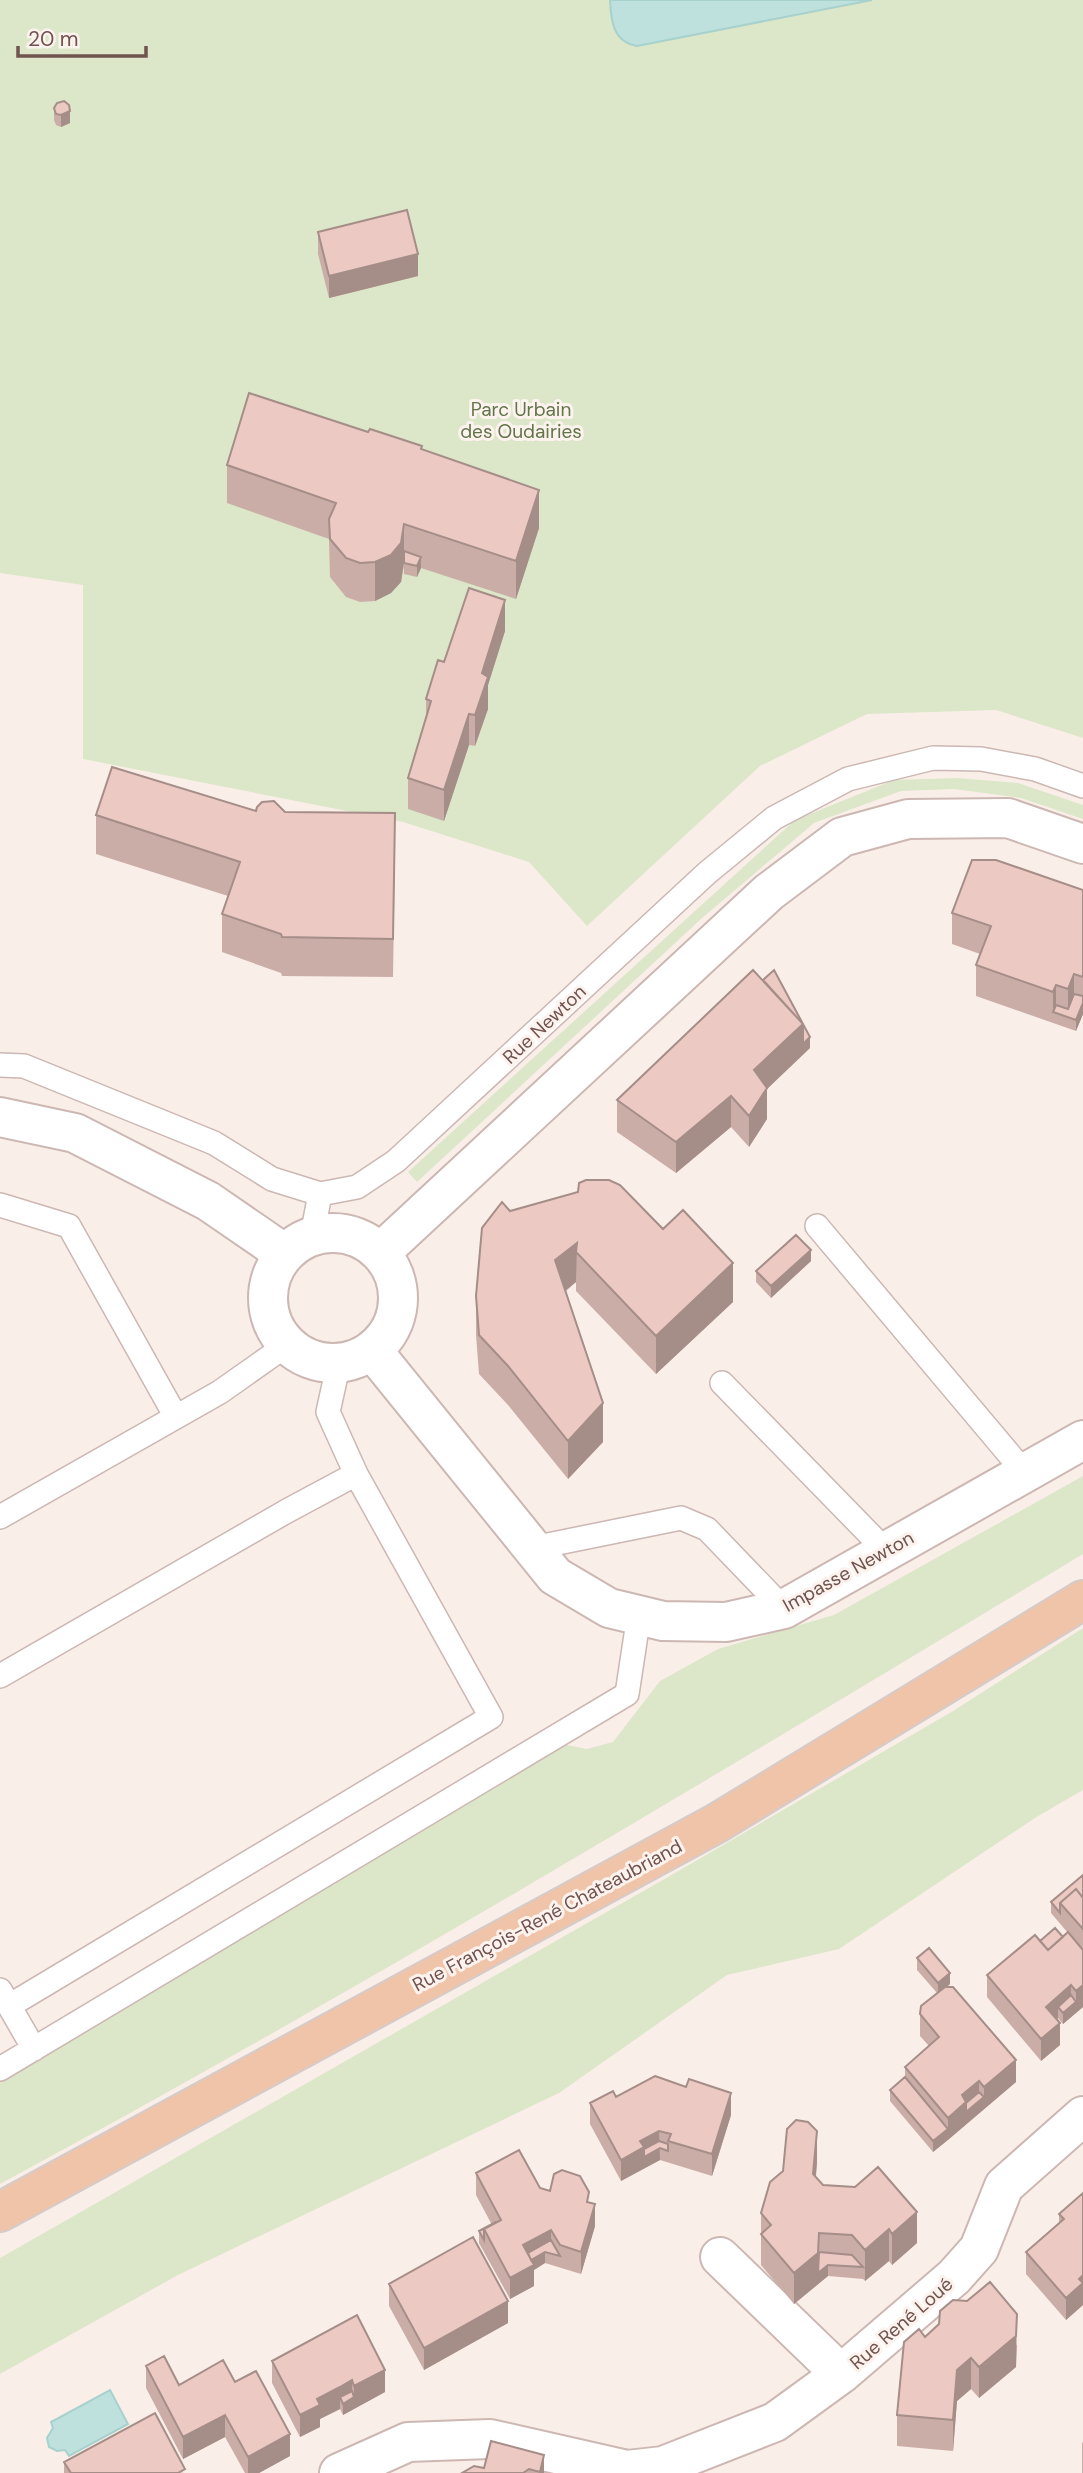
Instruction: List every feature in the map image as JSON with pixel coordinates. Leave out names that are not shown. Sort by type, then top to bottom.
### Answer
[{"type":"main road","name":"Rue François-René Chateaubriand","points":[[0,2212],[717,1823],[1083,1600]]},
{"type":"street","points":[[380,1253],[769,892],[842,837],[908,819],[1007,818],[1083,844]]},
{"type":"street","points":[[0,1117],[75,1133],[298,1245]]},
{"type":"street","points":[[330,1233],[349,1234],[366,1241],[380,1253],[393,1271],[398,1292],[397,1315],[388,1334],[356,1356],[321,1361],[303,1355],[288,1344],[276,1328],[269,1310],[269,1290],[274,1271],[298,1245],[330,1233]]},
{"type":"street","name":"Impasse Newton","points":[[356,1356],[533,1548],[555,1576],[609,1608],[663,1621],[726,1622],[784,1609],[1083,1440]]},
{"type":"street","name":"Rue René Loué","points":[[339,2473],[408,2442],[490,2440],[626,2470],[661,2469],[775,2422],[841,2374],[954,2277],[979,2249],[1004,2186],[1083,2116]]},
{"type":"street","points":[[720,2257],[841,2374]]},
{"type":"lane","name":"Rue Newton","points":[[0,1065],[24,1066],[214,1143],[272,1179],[320,1194],[357,1187],[396,1161],[707,873],[774,818],[848,779],[933,758],[981,759],[1035,769],[1083,786]]},
{"type":"lane","points":[[298,1245],[320,1194]]},
{"type":"lane","points":[[0,1205],[69,1226],[176,1417]]},
{"type":"lane","points":[[817,1226],[1025,1473]]},
{"type":"lane","points":[[0,1517],[219,1392],[288,1344]]},
{"type":"lane","points":[[34,2049],[5,1998],[491,1717],[356,1474],[328,1412],[356,1356]]},
{"type":"lane","points":[[722,1383],[886,1551]]},
{"type":"lane","points":[[0,1676],[275,1517],[356,1474]]},
{"type":"lane","points":[[533,1548],[681,1518],[707,1529],[784,1609]]},
{"type":"lane","points":[[0,2069],[627,1694],[639,1615]]},
{"type":"green space","name":"Parc Urbain des Oudairies","points":[[0,0],[1083,0],[1083,738],[996,710],[867,714],[760,766],[587,926],[529,862],[403,822],[83,759],[83,585],[0,573]]},
{"type":"green space","points":[[957,778],[1018,783],[1083,805],[1083,819],[1021,798],[954,789],[901,791],[814,823],[701,919],[417,1182],[408,1172],[795,820],[894,780]]},
{"type":"green space","points":[[1083,1476],[1083,1554],[680,1796],[410,1954],[138,2109],[0,2184],[0,2057],[536,1739],[587,1749],[613,1742],[660,1681],[718,1649],[834,1615]]},
{"type":"green space","points":[[1083,1628],[1083,1790],[1038,1816],[839,1949],[727,1975],[559,2093],[178,2275],[0,2374],[0,2258],[675,1873],[953,1711]]},
{"type":"water","points":[[610,0],[872,0],[637,46],[629,44],[618,35],[611,15]]},
{"type":"water","points":[[110,2390],[128,2424],[69,2456],[65,2450],[57,2451],[49,2447],[47,2438],[53,2428],[51,2422]]},
{"type":"building","points":[[64,101],[69,105],[70,111],[56,114],[54,108],[57,103]]},
{"type":"building","points":[[407,210],[418,254],[329,276],[318,232]]},
{"type":"building","points":[[249,393],[368,432],[370,429],[422,446],[421,449],[539,490],[516,561],[404,524],[401,543],[391,555],[375,562],[360,563],[346,558],[330,539],[329,519],[336,503],[227,465]]},
{"type":"building","points":[[404,551],[421,557],[417,566],[404,563]]},
{"type":"building","points":[[469,588],[505,600],[482,673],[488,677],[475,715],[469,714],[444,790],[408,778],[431,701],[426,699],[438,660],[444,662]]},
{"type":"building","points":[[112,767],[256,811],[262,802],[274,801],[285,812],[395,813],[393,939],[282,937],[281,934],[222,914],[240,862],[96,815]]},
{"type":"building","points":[[972,860],[996,860],[1083,890],[1083,977],[1074,974],[1068,989],[1056,985],[1053,992],[976,965],[991,926],[952,913]]},
{"type":"building","points":[[753,970],[803,1024],[754,1070],[767,1088],[749,1116],[731,1096],[676,1142],[617,1100]]},
{"type":"building","points":[[774,970],[810,1037],[803,1044],[803,1024],[763,980]]},
{"type":"building","points":[[1074,994],[1083,996],[1076,1020],[1053,1012],[1056,1005],[1068,1009]]},
{"type":"building","points":[[586,1180],[609,1180],[620,1185],[663,1229],[683,1210],[733,1263],[656,1336],[576,1252],[577,1243],[555,1260],[603,1403],[568,1441],[508,1366],[479,1335],[476,1296],[482,1228],[502,1202],[510,1211],[578,1192],[579,1183]]},
{"type":"building","points":[[796,1235],[811,1250],[771,1286],[756,1271]]},
{"type":"building","points":[[1083,1875],[1083,1898],[1076,1889],[1060,1903],[1060,1913],[1051,1902]]},
{"type":"building","points":[[1076,1889],[1083,1898],[1083,1929],[1060,1903]]},
{"type":"building","points":[[1055,1928],[1063,1937],[1048,1950],[1040,1941]]},
{"type":"building","points":[[1068,1932],[1083,1950],[1083,1985],[1076,1991],[1071,1985],[1046,2007],[1060,2023],[1041,2039],[987,1975],[1035,1935],[1048,1950]]},
{"type":"building","points":[[929,1948],[950,1973],[938,1983],[917,1958]]},
{"type":"building","points":[[945,1987],[953,1987],[1016,2060],[984,2087],[979,2081],[962,2095],[966,2102],[948,2118],[905,2067],[939,2037],[920,2014],[921,2006]]},
{"type":"building","points":[[1071,1995],[1076,2002],[1063,2013],[1058,2007]]},
{"type":"building","points":[[655,2076],[686,2087],[689,2079],[731,2093],[712,2154],[668,2141],[671,2134],[659,2131],[640,2141],[644,2147],[621,2160],[590,2103],[613,2091],[616,2097]]},
{"type":"building","points":[[905,2077],[948,2129],[933,2141],[890,2090]]},
{"type":"building","points":[[979,2092],[984,2097],[966,2112],[966,2103]]},
{"type":"building","points":[[796,2120],[808,2122],[817,2131],[813,2174],[823,2185],[855,2187],[878,2167],[917,2212],[892,2234],[889,2229],[865,2250],[852,2235],[819,2233],[818,2253],[794,2273],[761,2234],[771,2225],[761,2213],[770,2182],[783,2171],[787,2129]]},
{"type":"building","points":[[659,2141],[668,2144],[668,2151],[660,2148],[644,2157],[644,2149]]},
{"type":"building","points":[[519,2150],[540,2188],[550,2191],[554,2174],[562,2170],[580,2176],[589,2192],[587,2202],[595,2204],[581,2252],[560,2245],[551,2230],[523,2245],[534,2265],[510,2278],[484,2229],[501,2220],[476,2173]]},
{"type":"building","points":[[1083,2193],[1083,2275],[1079,2279],[1083,2283],[1066,2298],[1026,2252],[1064,2219],[1059,2214]]},
{"type":"building","points":[[496,2222],[484,2229],[484,2240],[479,2231]]},
{"type":"building","points":[[473,2237],[508,2301],[424,2348],[389,2284]]},
{"type":"building","points":[[551,2240],[560,2256],[545,2252],[531,2260],[528,2253]]},
{"type":"building","points":[[819,2252],[852,2255],[863,2267],[828,2265],[818,2273]]},
{"type":"building","points":[[990,2282],[1017,2314],[1016,2336],[979,2367],[971,2358],[957,2370],[953,2420],[897,2415],[904,2342],[919,2329],[925,2337],[939,2324],[940,2311],[953,2300],[967,2301]]},
{"type":"building","points":[[357,2315],[385,2370],[354,2386],[352,2380],[317,2399],[320,2405],[300,2415],[272,2361]]},
{"type":"building","points":[[164,2356],[179,2385],[223,2360],[235,2382],[256,2371],[290,2434],[248,2457],[225,2415],[183,2437],[146,2366]]},
{"type":"building","points":[[352,2391],[354,2397],[343,2404],[340,2397]]},
{"type":"building","points":[[155,2413],[185,2469],[178,2473],[71,2473],[64,2462]]},
{"type":"building","points":[[491,2441],[544,2455],[540,2472],[529,2469],[523,2473],[462,2473],[474,2466],[484,2468]]}]
